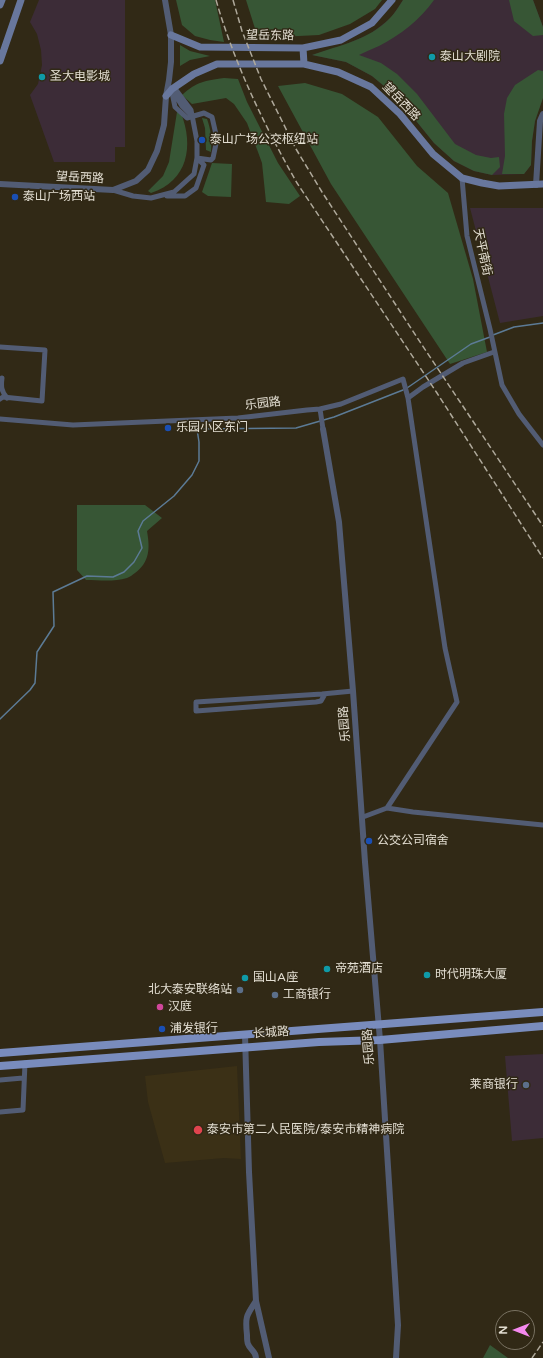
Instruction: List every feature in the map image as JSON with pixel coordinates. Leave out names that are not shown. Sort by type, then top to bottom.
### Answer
[{"type":"main road","points":[[0,6],[2,0]]},
{"type":"main road","points":[[0,61],[21,0]]},
{"type":"main road","name":"望岳东路","points":[[171,35],[200,47],[303,48],[341,40],[372,23],[392,0]]},
{"type":"main road","points":[[303,48],[304,64]]},
{"type":"main road","name":"望岳西路","points":[[166,96],[194,74],[217,64],[304,64],[338,72],[371,87],[400,114],[432,154],[462,178],[499,186],[539,184]]},
{"type":"main road","name":"长城路","points":[[0,1053],[379,1026],[543,1012]]},
{"type":"main road","name":"长城路","points":[[0,1066],[318,1042],[380,1040],[543,1026]]},
{"type":"street","points":[[165,0],[171,35]]},
{"type":"street","name":"望岳西路","points":[[0,184],[113,190],[136,181],[148,170],[157,151],[164,125],[166,96],[171,62],[171,35]]},
{"type":"street","points":[[156,197],[174,192],[194,174],[197,158],[197,140],[193,117],[182,106],[172,90],[169,80]]},
{"type":"street","points":[[193,117],[204,113],[212,117],[217,139],[213,158],[211,160],[197,158]]},
{"type":"street","points":[[539,184],[540,121],[543,114]]},
{"type":"street","points":[[113,190],[132,196],[151,198],[185,196],[196,188],[204,165],[197,158]]},
{"type":"street","name":"天平南街","points":[[462,178],[467,236],[490,329],[494,352]]},
{"type":"street","points":[[0,347],[45,350],[42,401],[3,397],[0,399]]},
{"type":"street","points":[[407,395],[424,387],[463,363],[494,352],[502,385],[519,414],[543,445]]},
{"type":"street","points":[[2,378],[2,393],[7,398]]},
{"type":"street","points":[[321,412],[404,379],[445,648],[457,702],[387,808]]},
{"type":"street","name":"乐园路","points":[[0,419],[73,424],[238,418],[307,410],[321,412],[339,522],[363,817],[365,862],[380,1040],[398,1326],[396,1358]]},
{"type":"street","points":[[325,694],[321,701],[316,702],[196,711],[196,702],[353,691]]},
{"type":"street","points":[[363,817],[387,808],[543,825]]},
{"type":"street","points":[[245,1035],[256,1301],[269,1358]]},
{"type":"street","points":[[0,1112],[23,1110],[23,1078],[25,1063]]},
{"type":"street","points":[[0,1080],[23,1078]]},
{"type":"street","points":[[256,1301],[248,1312],[246,1319],[248,1346],[252,1349],[256,1355],[256,1358]]},
{"type":"shaded area","points":[[39,0],[125,0],[125,147],[115,147],[115,162],[54,162],[30,95],[38,84],[42,65],[41,50],[37,34],[30,22]]},
{"type":"shaded area","points":[[403,0],[533,0],[543,27],[543,97],[535,121],[531,165],[524,174],[492,175],[474,171],[454,161],[434,143],[396,96],[372,76],[346,62],[312,55],[344,45],[370,34],[391,18]]},
{"type":"shaded area","points":[[470,208],[543,208],[543,316],[500,323]]},
{"type":"shaded area","points":[[543,1054],[543,1138],[512,1141],[505,1056]]},
{"type":"shaded area","name":"泰安市第二人民医院/泰安市精神病院","points":[[237,1066],[241,1159],[224,1158],[165,1163],[148,1102],[145,1076]]},
{"type":"green space","points":[[176,0],[215,0],[224,42],[195,36],[182,25]]},
{"type":"green space","points":[[246,0],[382,0],[375,9],[350,24],[319,35],[258,38]]},
{"type":"green space","points":[[403,0],[434,0],[416,20],[402,32],[379,46],[359,55],[381,63],[397,74],[417,94],[455,144],[476,155],[491,158],[499,157],[500,167],[492,175],[474,171],[454,161],[434,143],[396,96],[372,76],[346,62],[312,55],[354,41],[373,32],[390,18]]},
{"type":"green space","points":[[509,0],[533,0],[543,27],[543,35],[533,36],[514,21]]},
{"type":"green space","points":[[180,45],[190,51],[210,56],[190,60],[180,66]]},
{"type":"green space","points":[[538,70],[543,71],[543,98],[535,121],[531,165],[524,174],[502,174],[505,156],[504,114],[507,98],[515,85]]},
{"type":"green space","points":[[224,78],[238,79],[247,102],[278,163],[300,196],[289,204],[266,202],[262,163],[247,123],[234,104],[226,98],[192,104],[182,95],[192,87],[202,82]]},
{"type":"green space","points":[[305,83],[342,94],[378,117],[417,166],[448,193],[473,279],[487,352],[450,364],[331,184],[278,86]]},
{"type":"green space","points":[[177,112],[181,113],[185,125],[187,150],[185,161],[173,180],[151,193],[148,191],[163,176],[169,162]]},
{"type":"green space","points":[[202,118],[207,119],[211,139],[211,152],[206,150],[205,128]]},
{"type":"green space","points":[[212,163],[232,164],[231,197],[208,196],[202,192]]},
{"type":"green space","points":[[77,505],[145,505],[162,518],[147,531],[148,554],[140,569],[129,577],[122,579],[86,580],[77,570]]},
{"type":"green space","points":[[490,1345],[508,1358],[483,1358]]},
{"type":"waterway","points":[[493,335],[514,327],[543,323]]},
{"type":"waterway","points":[[407,388],[471,344],[490,337]]},
{"type":"waterway","points":[[0,719],[30,690],[35,683],[37,652],[54,626],[53,592],[87,576],[113,577],[124,572],[134,562],[142,548],[138,531],[143,521],[174,496],[192,475],[199,461],[197,429],[296,428],[334,417],[403,390]]},
{"type":"railway","points":[[216,0],[232,48],[251,94],[297,183],[437,393],[543,558]]},
{"type":"railway","points":[[233,0],[242,31],[261,79],[296,149],[322,192],[422,345],[543,526]]},
{"type":"railway","points":[[532,1358],[543,1342]]},
{"type":"place","name":"泰山大剧院","points":[[432,57]]},
{"type":"place","name":"圣大电影城","points":[[42,77]]},
{"type":"place","name":"泰山广场公交枢纽站","points":[[202,140]]},
{"type":"place","name":"泰山广场西站","points":[[15,197]]},
{"type":"place","name":"乐园小区东门","points":[[168,428]]},
{"type":"place","name":"公交公司宿舍","points":[[369,841]]},
{"type":"place","name":"帝苑酒店","points":[[327,969]]},
{"type":"place","name":"时代明珠大厦","points":[[427,975]]},
{"type":"place","name":"国山A座","points":[[245,978]]},
{"type":"place","name":"北大泰安联络站","points":[[240,990]]},
{"type":"place","name":"工商银行","points":[[275,995]]},
{"type":"place","name":"汉庭","points":[[160,1007]]},
{"type":"place","name":"浦发银行","points":[[162,1029]]},
{"type":"place","name":"莱商银行","points":[[526,1085]]},
{"type":"place","name":"泰安市第二人民医院/泰安市精神病院","points":[[198,1130]]}]
